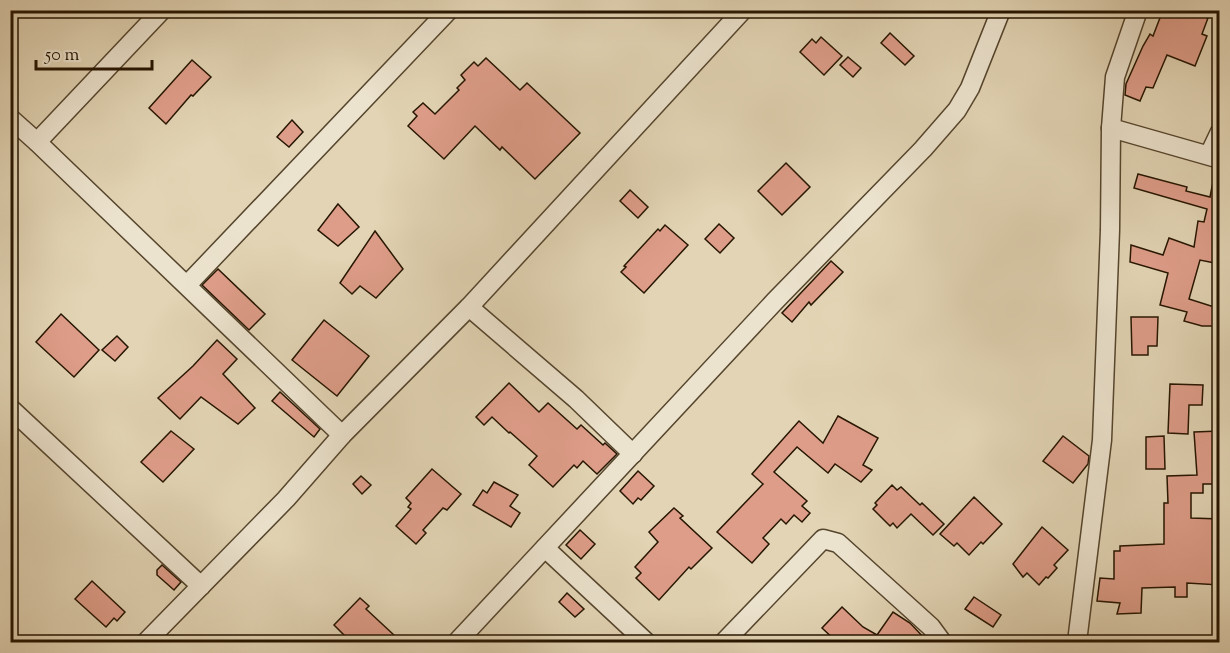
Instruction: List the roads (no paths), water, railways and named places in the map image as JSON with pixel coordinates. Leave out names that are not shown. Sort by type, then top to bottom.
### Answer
[{"type":"street","points":[[37,142],[162,10]]},
{"type":"street","points":[[187,285],[449,10]]},
{"type":"street","points":[[146,642],[286,499],[342,435],[469,307],[743,10]]},
{"type":"street","points":[[457,642],[775,301],[923,149],[957,110],[970,88],[1001,10]]},
{"type":"street","points":[[1077,642],[1102,440],[1110,230],[1111,128],[1115,77],[1138,10]]},
{"type":"street","points":[[10,118],[342,435]]},
{"type":"street","points":[[1111,128],[1214,157],[1220,132]]},
{"type":"street","points":[[469,307],[576,399],[633,454]]},
{"type":"street","points":[[10,408],[201,586]]},
{"type":"street","points":[[724,642],[823,539],[838,543],[931,627],[942,642]]},
{"type":"street","points":[[545,548],[646,642]]}]
